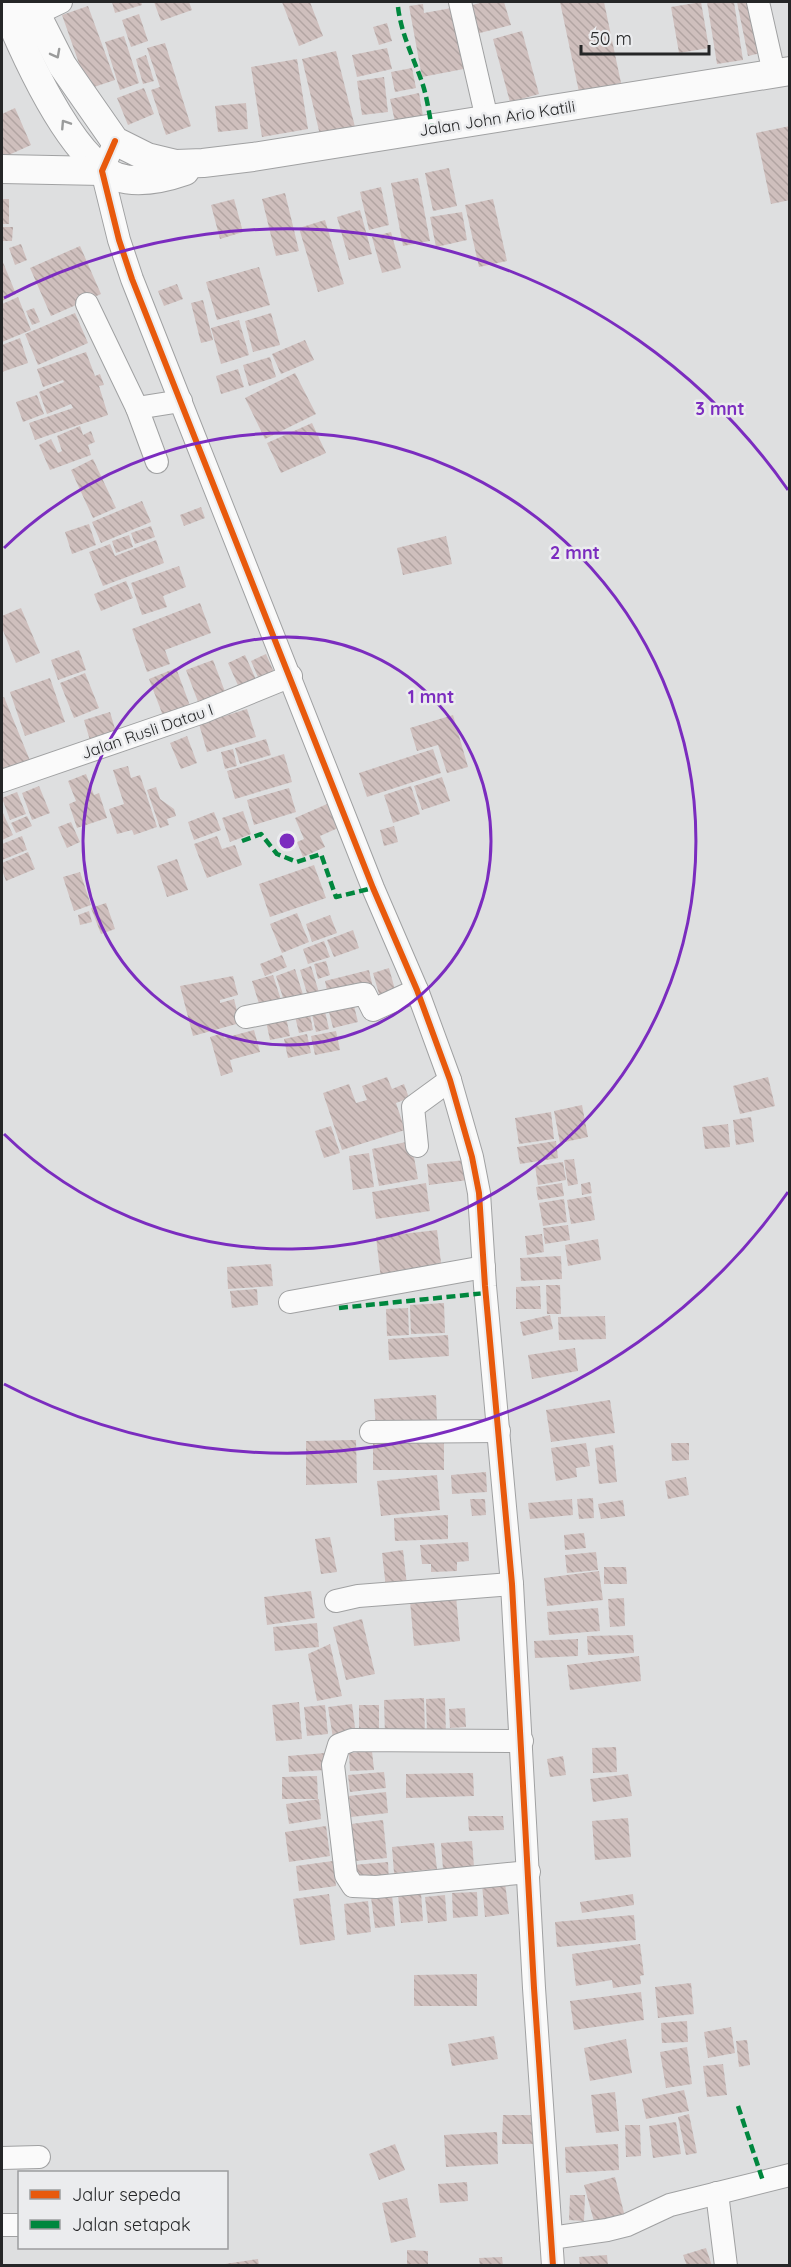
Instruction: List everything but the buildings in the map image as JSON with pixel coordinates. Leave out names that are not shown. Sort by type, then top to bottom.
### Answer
[{"type":"main road","points":[[3,2],[17,36],[51,102],[78,144],[102,170]]},
{"type":"main road","points":[[33,8],[62,65],[115,141]]},
{"type":"main road","name":"Jalan John Ario Katili","points":[[115,141],[135,152],[164,162],[203,163],[782,72]]},
{"type":"main road","name":"Jalan John Ario Katili","points":[[102,170],[118,177],[139,181],[178,174],[203,163]]},
{"type":"main road","points":[[2,169],[102,170]]},
{"type":"street","points":[[33,8],[61,2]]},
{"type":"street","points":[[460,2],[487,119]]},
{"type":"street","points":[[758,2],[782,72]]},
{"type":"street","points":[[115,141],[102,170],[122,250],[373,888],[417,990],[463,1121],[479,1193],[512,1584],[534,1988],[553,2265]]},
{"type":"street","points":[[87,304],[136,408],[157,462]]},
{"type":"street","points":[[136,408],[181,401]]},
{"type":"street","name":"Jalan Rusli Datau I","points":[[2,780],[203,712],[291,676]]},
{"type":"street","points":[[246,1017],[362,994],[366,996],[373,1010],[417,990]]},
{"type":"street","points":[[417,1146],[412,1107],[450,1080]]},
{"type":"street","points":[[290,1302],[484,1267]]},
{"type":"street","points":[[371,1432],[499,1431]]},
{"type":"street","points":[[336,1601],[358,1596],[512,1584]]},
{"type":"street","points":[[522,1741],[352,1740],[339,1745],[333,1765],[346,1875],[353,1886],[376,1887],[529,1872]]},
{"type":"street","points":[[2,2158],[39,2157]]},
{"type":"street","points":[[551,2238],[627,2225],[670,2205],[789,2175]]},
{"type":"street","points":[[717,2193],[726,2265]]},
{"type":"street","points":[[2,2225],[18,2225]]},
{"type":"marked path","points":[[398,7],[405,36],[424,88],[432,128]]},
{"type":"marked path","points":[[242,841],[261,834],[277,854],[297,862],[321,854],[336,897],[373,888]]},
{"type":"marked path","points":[[339,1308],[486,1293]]},
{"type":"marked path","points":[[738,2106],[763,2181]]},
{"type":"cycle path","points":[[115,141],[102,171],[119,240],[132,279],[373,888],[417,990],[450,1080],[472,1157],[479,1193],[485,1286],[512,1584],[534,1988],[553,2266]]}]
